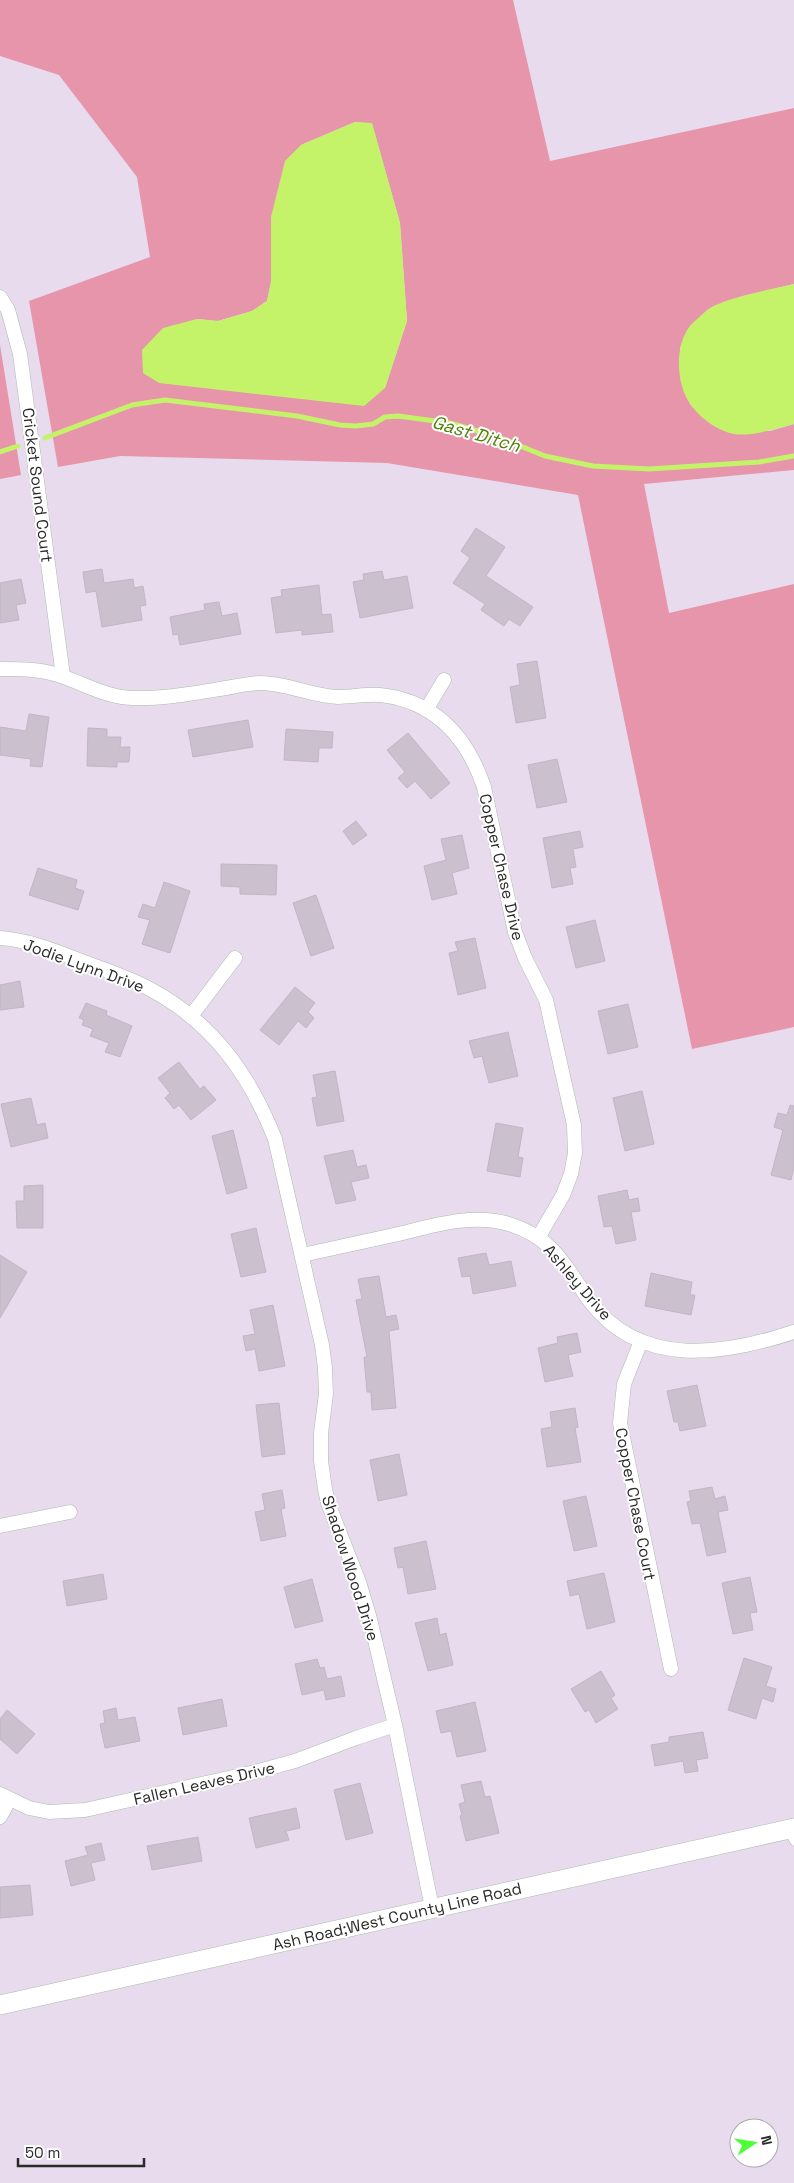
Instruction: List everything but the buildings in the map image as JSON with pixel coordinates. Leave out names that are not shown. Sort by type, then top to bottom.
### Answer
[{"type":"main road","name":"Ash Road;West County Line Road","points":[[0,2005],[432,1908],[792,1833]]},
{"type":"street","name":"Cricket Sound Court","points":[[0,297],[8,310],[20,354],[63,676]]},
{"type":"street","name":"Copper Chase Drive","points":[[0,669],[39,670],[63,676],[100,692],[129,698],[158,698],[258,683],[279,684],[320,695],[339,697],[379,695],[400,699],[426,710],[454,731],[467,748],[477,767],[484,787],[515,932],[525,958],[546,1000],[574,1124],[575,1153],[571,1174],[563,1195],[538,1238]]},
{"type":"street","points":[[426,710],[444,680]]},
{"type":"street","name":"Jodie Lynn Drive","points":[[0,938],[37,944],[114,973],[147,988],[191,1016]]},
{"type":"street","points":[[191,1016],[235,958]]},
{"type":"street","name":"Shadow Wood Drive","points":[[191,1016],[231,1056],[249,1082],[264,1110],[275,1139],[302,1255],[325,1368],[326,1394],[321,1434],[321,1461],[328,1504],[359,1582],[370,1619],[395,1725],[432,1908]]},
{"type":"street","name":"Ashley Drive","points":[[302,1255],[448,1222],[489,1220],[509,1224],[538,1238],[564,1262],[590,1301],[606,1318],[623,1331],[641,1341],[665,1349],[687,1352],[710,1352],[794,1332]]},
{"type":"street","name":"Copper Chase Court","points":[[641,1341],[624,1384],[620,1423],[671,1669]]},
{"type":"street","points":[[0,1526],[70,1512]]},
{"type":"street","name":"Fallen Leaves Drive","points":[[4,1797],[29,1808],[49,1812],[85,1810],[260,1770],[296,1760],[395,1725]]},
{"type":"street","points":[[0,1817],[4,1797]]},
{"type":"shaded area","points":[[0,0],[513,0],[550,161],[794,108],[794,284],[740,297],[690,326],[680,348],[680,378],[690,404],[711,424],[770,431],[794,424],[794,470],[644,484],[669,613],[794,584],[794,1027],[692,1049],[578,495],[387,463],[120,456],[58,467],[29,301],[150,257],[137,177],[59,75],[0,56]],"holes":[[[355,122],[372,124],[400,223],[407,321],[385,388],[197,319],[218,321],[252,311],[267,301],[301,145]]]},
{"type":"shaded area","points":[[355,122],[372,123],[400,223],[407,321],[385,388],[364,406],[159,383],[143,373],[142,350],[163,328],[197,319],[218,321],[252,311],[267,301],[271,281],[271,217],[285,161],[301,145]]},
{"type":"shaded area","points":[[794,284],[794,424],[764,432],[740,435],[716,427],[695,410],[682,387],[679,355],[685,334],[694,322],[714,306],[749,294]]},
{"type":"shaded area","points":[[0,345],[21,475],[0,479]]},
{"type":"waterway","name":"Gast Ditch","points":[[45,438],[132,405],[165,400],[297,416],[340,425],[373,424],[385,417],[398,416],[450,423],[498,437],[545,456],[593,466],[649,469],[759,462],[794,456]]},
{"type":"waterway","name":"Gast Ditch","points":[[0,452],[18,446]]}]
